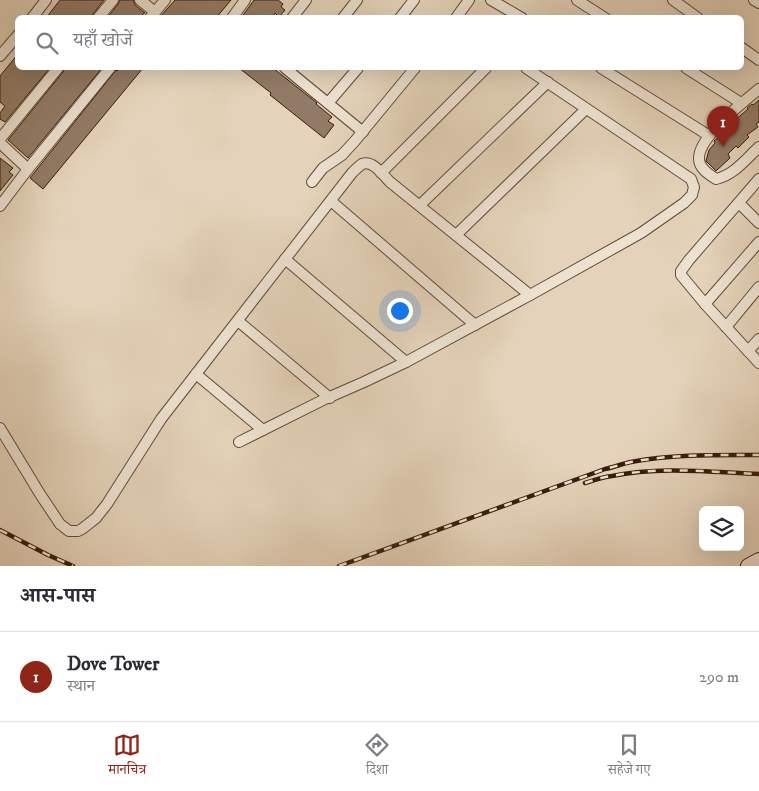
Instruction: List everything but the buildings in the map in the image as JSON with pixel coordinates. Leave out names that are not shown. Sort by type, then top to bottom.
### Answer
[{"type":"street","points":[[34,15],[46,0]]},
{"type":"street","points":[[100,15],[113,0]]},
{"type":"street","points":[[140,0],[152,15],[165,0]]},
{"type":"street","points":[[234,15],[245,0]]},
{"type":"street","points":[[294,15],[306,0]]},
{"type":"street","points":[[345,15],[357,0]]},
{"type":"street","points":[[402,15],[414,0]]},
{"type":"street","points":[[458,15],[469,0]]},
{"type":"street","points":[[491,0],[517,15]]},
{"type":"street","points":[[576,0],[600,15]]},
{"type":"street","points":[[673,0],[694,15]]},
{"type":"street","points":[[754,0],[759,3]]},
{"type":"street","points":[[0,56],[15,38]]},
{"type":"street","points":[[744,49],[759,60]]},
{"type":"street","points":[[0,139],[56,70]]},
{"type":"street","points":[[0,206],[108,70]]},
{"type":"street","points":[[287,70],[363,132]]},
{"type":"street","points":[[296,77],[302,70]]},
{"type":"street","points":[[328,103],[356,70]]},
{"type":"street","points":[[312,182],[323,168],[342,155],[363,132],[413,70]]},
{"type":"street","points":[[381,172],[484,70]]},
{"type":"street","points":[[239,442],[406,362],[530,295],[641,233],[684,203],[692,194],[694,187],[691,179],[529,70]]},
{"type":"street","points":[[604,70],[708,135]]},
{"type":"street","points":[[689,70],[741,103]]},
{"type":"street","points":[[420,205],[548,82]]},
{"type":"street","points":[[759,89],[741,103],[708,135],[699,152],[699,160],[701,167],[716,179],[730,174],[759,147]]},
{"type":"street","points":[[456,235],[586,108]]},
{"type":"street","points":[[0,143],[28,169]]},
{"type":"street","points":[[0,428],[60,524],[69,531],[78,531],[96,518],[107,504],[161,418],[352,173],[362,164],[374,166],[390,182],[530,295]]},
{"type":"street","points":[[759,179],[681,271],[683,279],[759,363]]},
{"type":"street","points":[[331,201],[475,325]]},
{"type":"street","points":[[739,203],[759,223]]},
{"type":"street","points":[[705,304],[759,242]]},
{"type":"street","points":[[285,259],[406,362]]},
{"type":"street","points":[[726,327],[759,287]]},
{"type":"street","points":[[238,321],[330,398]]},
{"type":"street","points":[[748,351],[759,339]]},
{"type":"street","points":[[196,374],[263,430]]},
{"type":"street","points":[[748,566],[759,560]]},
{"type":"railway","points":[[339,566],[605,469],[647,459],[679,456],[759,455]]},
{"type":"railway","points":[[585,483],[605,477],[630,473],[667,470],[759,474]]},
{"type":"railway","points":[[0,530],[73,566]]},
{"type":"place","name":"Dove Tower","points":[[723,147]]}]
